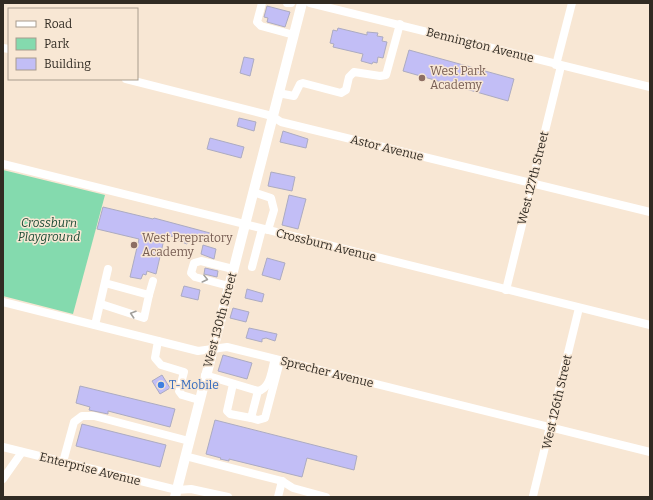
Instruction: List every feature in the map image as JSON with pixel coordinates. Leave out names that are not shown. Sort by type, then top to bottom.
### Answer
[{"type":"main road","name":"West 130th Street","points":[[176,494],[205,375],[302,3]]},
{"type":"street","points":[[262,3],[257,22],[261,26],[294,35]]},
{"type":"street","name":"Bennington Avenue","points":[[310,3],[330,5],[558,65],[650,87]]},
{"type":"street","name":"West 127th Street","points":[[506,290],[532,183],[572,3]]},
{"type":"street","points":[[278,92],[294,96],[298,87],[303,83],[341,93],[346,90],[348,77],[354,72],[380,76],[386,75],[400,24]]},
{"type":"street","name":"Astor Avenue","points":[[130,80],[272,116],[281,122],[650,212]]},
{"type":"street","name":"Crossburn Avenue","points":[[3,164],[650,326]]},
{"type":"street","points":[[252,267],[265,229],[274,210],[270,198],[253,192]]},
{"type":"street","points":[[229,286],[195,277],[191,273],[194,263],[201,261],[233,268]]},
{"type":"street","points":[[95,325],[108,269]]},
{"type":"street","points":[[101,304],[144,318],[153,281]]},
{"type":"street","points":[[105,282],[149,295]]},
{"type":"street","name":"Sprecher Avenue","points":[[3,302],[198,351],[227,347],[650,452]]},
{"type":"street","name":"West 126th Street","points":[[533,496],[551,428],[579,308]]},
{"type":"street","points":[[158,341],[155,358],[161,365],[184,372],[179,391],[182,395],[199,400]]},
{"type":"street","points":[[205,375],[258,391],[267,386],[277,360]]},
{"type":"street","points":[[233,384],[227,411],[230,414],[258,420],[265,418],[277,360]]},
{"type":"street","points":[[251,418],[258,391]]},
{"type":"street","points":[[63,462],[74,422],[82,416],[94,416],[189,441]]},
{"type":"street","name":"Enterprise Avenue","points":[[3,447],[63,462],[176,494],[191,489],[228,497]]},
{"type":"street","points":[[3,479],[6,471],[22,452]]},
{"type":"street","points":[[185,456],[282,481],[293,488],[326,497]]},
{"type":"street","points":[[278,497],[282,481]]},
{"type":"green space","name":"Crossburn Playground","points":[[3,170],[105,195],[73,314],[3,296]]},
{"type":"building","points":[[267,6],[290,12],[285,27],[267,22],[268,18],[264,17]]},
{"type":"building","points":[[338,28],[367,35],[367,32],[378,33],[377,36],[383,37],[382,41],[387,42],[383,58],[378,57],[377,63],[373,62],[372,64],[361,61],[363,54],[333,47],[334,44],[330,43],[333,30],[337,31]]},
{"type":"building","points":[[409,50],[514,79],[508,101],[403,71]]},
{"type":"building","points":[[244,57],[254,59],[250,76],[240,73]]},
{"type":"building","points":[[239,118],[256,122],[254,131],[237,126]]},
{"type":"building","points":[[283,131],[308,139],[306,148],[280,142]]},
{"type":"building","points":[[210,138],[244,147],[241,158],[207,149]]},
{"type":"building","points":[[271,172],[295,177],[292,191],[268,186]]},
{"type":"building","points":[[289,195],[306,199],[298,229],[282,225]]},
{"type":"building","points":[[103,207],[154,218],[210,233],[210,241],[189,236],[187,244],[179,241],[180,238],[165,235],[156,274],[147,271],[146,275],[143,274],[141,279],[130,277],[139,239],[97,229]]},
{"type":"building","points":[[203,245],[216,249],[214,259],[201,254]]},
{"type":"building","points":[[267,258],[285,263],[280,280],[262,275]]},
{"type":"building","points":[[205,268],[218,271],[217,277],[204,274]]},
{"type":"building","points":[[184,286],[200,290],[198,300],[181,296]]},
{"type":"building","points":[[247,289],[264,294],[262,302],[245,298]]},
{"type":"building","points":[[233,308],[249,312],[246,322],[230,318]]},
{"type":"building","points":[[249,328],[277,334],[275,341],[266,338],[262,339],[262,342],[246,338]]},
{"type":"building","points":[[223,355],[252,363],[247,379],[218,371]]},
{"type":"building","name":"T-Mobile","points":[[162,375],[170,388],[160,394],[152,381]]},
{"type":"building","points":[[80,386],[175,409],[170,427],[108,411],[108,414],[89,410],[90,407],[76,403]]},
{"type":"building","points":[[215,420],[357,456],[354,470],[307,458],[302,477],[229,459],[229,461],[220,459],[221,458],[206,454]]},
{"type":"building","points":[[82,424],[166,445],[160,467],[76,446]]},
{"type":"place","name":"West Park Academy","points":[[422,78]]},
{"type":"place","name":"West Prepratory Academy","points":[[134,245]]},
{"type":"place","name":"T-Mobile","points":[[161,385]]}]
